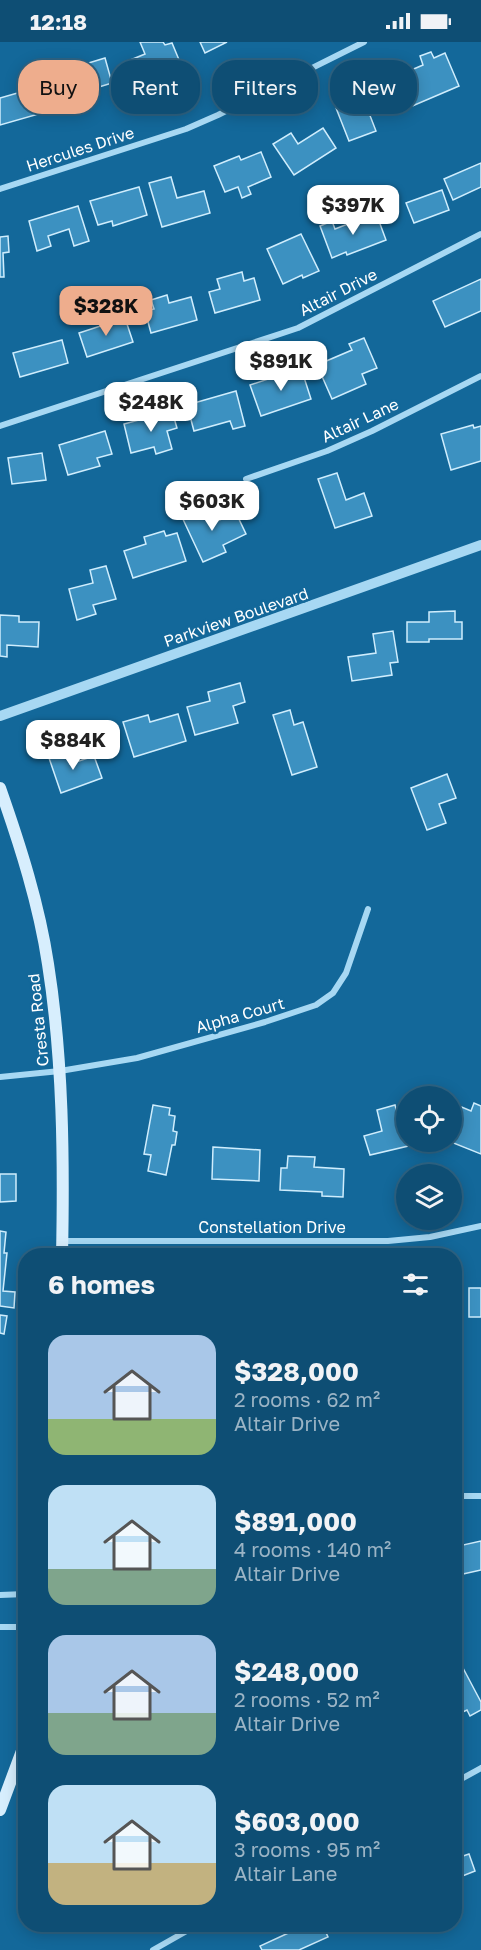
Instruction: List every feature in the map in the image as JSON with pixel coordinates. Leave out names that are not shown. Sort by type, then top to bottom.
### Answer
[{"type":"main road","name":"Cresta Road","points":[[0,788],[37,909],[48,964],[60,1071],[62,1248]]},
{"type":"main road","points":[[0,1810],[18,1762]]},
{"type":"street","name":"Hercules Drive","points":[[0,189],[186,129],[364,42]]},
{"type":"street","name":"Altair Drive","points":[[0,426],[298,328],[480,237]]},
{"type":"street","name":"Altair Lane","points":[[246,479],[327,451],[481,376]]},
{"type":"street","name":"Parkview Boulevard","points":[[0,716],[481,545]]},
{"type":"street","name":"Alpha Court","points":[[60,1071],[171,1050],[316,1005],[333,993],[346,973],[368,909]]},
{"type":"street","points":[[0,1077],[60,1071]]},
{"type":"street","name":"Constellation Drive","points":[[62,1241],[388,1241],[430,1237],[481,1226]]},
{"type":"street","points":[[462,1496],[481,1496]]},
{"type":"street","points":[[0,1595],[18,1594]]},
{"type":"street","points":[[0,1627],[18,1627]]},
{"type":"street","points":[[462,1779],[481,1768]]},
{"type":"street","points":[[153,1950],[186,1932]]},
{"type":"building","points":[[140,42],[163,42],[165,45],[172,43],[179,60],[130,60],[145,54]]},
{"type":"building","points":[[200,42],[227,42],[205,53]]},
{"type":"building","points":[[431,52],[434,58],[445,53],[459,86],[417,104],[417,68],[423,65],[420,56]]},
{"type":"building","points":[[105,58],[111,79],[111,83],[99,87],[99,60]]},
{"type":"building","points":[[18,93],[18,114],[38,114],[0,125],[0,98]]},
{"type":"building","points":[[338,114],[369,114],[376,131],[349,141]]},
{"type":"building","points":[[323,128],[336,148],[294,175],[273,144],[291,133],[298,144]]},
{"type":"building","points":[[261,152],[271,177],[248,187],[251,194],[242,198],[238,187],[225,192],[214,166],[239,156],[241,160]]},
{"type":"building","points":[[481,163],[481,187],[453,200],[444,179]]},
{"type":"building","points":[[171,177],[177,198],[204,191],[210,213],[162,227],[149,183]]},
{"type":"building","points":[[139,187],[147,215],[113,226],[112,221],[98,225],[90,201]]},
{"type":"building","points":[[442,190],[449,210],[414,223],[406,203]]},
{"type":"building","points":[[78,206],[89,241],[74,246],[69,229],[48,236],[51,246],[37,251],[29,221]]},
{"type":"building","points":[[376,213],[386,240],[347,255],[346,252],[332,258],[320,226],[332,221],[335,229]]},
{"type":"building","points":[[301,234],[319,271],[303,278],[302,275],[283,284],[267,249]]},
{"type":"building","points":[[8,236],[9,252],[3,253],[4,277],[0,277],[0,237]]},
{"type":"building","points":[[242,272],[244,281],[254,278],[260,300],[215,313],[209,292],[220,289],[217,279]]},
{"type":"building","points":[[481,279],[481,311],[445,327],[433,301]]},
{"type":"building","points":[[167,295],[169,303],[191,297],[197,320],[151,333],[145,311],[154,309],[151,300]]},
{"type":"building","points":[[125,318],[133,342],[87,357],[79,333]]},
{"type":"building","points":[[364,338],[377,368],[362,374],[366,384],[332,399],[317,365],[352,350],[349,344]]},
{"type":"building","points":[[62,340],[68,363],[20,377],[13,353]]},
{"type":"building","points":[[301,368],[311,399],[261,416],[250,385]]},
{"type":"building","points":[[236,391],[245,426],[233,429],[230,421],[194,431],[187,405]]},
{"type":"building","points":[[172,411],[177,428],[167,431],[172,449],[156,454],[154,447],[131,453],[124,424]]},
{"type":"building","points":[[473,425],[474,428],[481,426],[481,461],[451,470],[441,434]]},
{"type":"building","points":[[105,431],[112,454],[97,458],[100,466],[68,475],[59,445]]},
{"type":"building","points":[[42,453],[46,480],[12,484],[8,458]]},
{"type":"building","points":[[337,473],[346,500],[364,493],[372,516],[335,528],[318,479]]},
{"type":"building","points":[[192,486],[199,504],[181,511],[174,492]]},
{"type":"building","points":[[202,506],[210,524],[236,513],[246,534],[223,545],[226,552],[203,562],[181,515]]},
{"type":"building","points":[[164,531],[166,536],[177,533],[186,561],[133,578],[124,551],[146,544],[144,537]]},
{"type":"building","points":[[106,566],[116,599],[93,605],[96,614],[77,620],[69,589],[93,583],[90,570]]},
{"type":"building","points":[[455,611],[455,622],[462,622],[462,639],[407,642],[407,622],[429,622],[429,612]]},
{"type":"building","points":[[0,615],[19,616],[19,622],[39,622],[38,647],[7,645],[7,657],[0,656]]},
{"type":"building","points":[[393,631],[398,662],[390,663],[392,675],[352,681],[348,657],[376,653],[373,634]]},
{"type":"building","points":[[240,683],[245,702],[233,706],[238,723],[195,735],[187,707],[210,701],[208,692]]},
{"type":"building","points":[[290,710],[294,725],[303,722],[317,767],[292,775],[273,715]]},
{"type":"building","points":[[178,714],[186,741],[134,757],[123,722],[148,715],[150,722]]},
{"type":"building","points":[[64,749],[70,764],[94,756],[102,778],[61,793],[48,755]]},
{"type":"building","points":[[447,774],[456,798],[439,804],[446,823],[427,830],[411,788]]},
{"type":"building","points":[[474,1103],[481,1106],[481,1154],[462,1146],[462,1107],[471,1111]]},
{"type":"building","points":[[153,1105],[170,1108],[169,1115],[175,1116],[173,1131],[177,1132],[166,1175],[148,1171],[151,1155],[144,1154]]},
{"type":"building","points":[[395,1105],[396,1149],[370,1155],[364,1136],[382,1131],[377,1110]]},
{"type":"building","points":[[213,1147],[260,1150],[259,1181],[212,1179]]},
{"type":"building","points":[[288,1156],[315,1157],[314,1167],[344,1169],[343,1197],[322,1196],[322,1192],[280,1190],[281,1168],[287,1168]]},
{"type":"building","points":[[0,1174],[16,1174],[16,1201],[0,1202]]},
{"type":"building","points":[[0,1231],[6,1232],[4,1253],[7,1253],[3,1291],[15,1292],[14,1308],[0,1306]]},
{"type":"building","points":[[469,1288],[481,1288],[481,1317],[469,1317]]},
{"type":"building","points":[[0,1315],[7,1316],[4,1334],[0,1333]]},
{"type":"building","points":[[481,1541],[481,1570],[462,1574],[462,1545]]},
{"type":"building","points":[[462,1668],[481,1702],[481,1710],[470,1716],[467,1710],[462,1712]]},
{"type":"building","points":[[469,1854],[475,1871],[462,1876],[462,1856]]},
{"type":"building","points":[[290,1932],[326,1932],[328,1937],[299,1950],[262,1950],[260,1946]]}]
